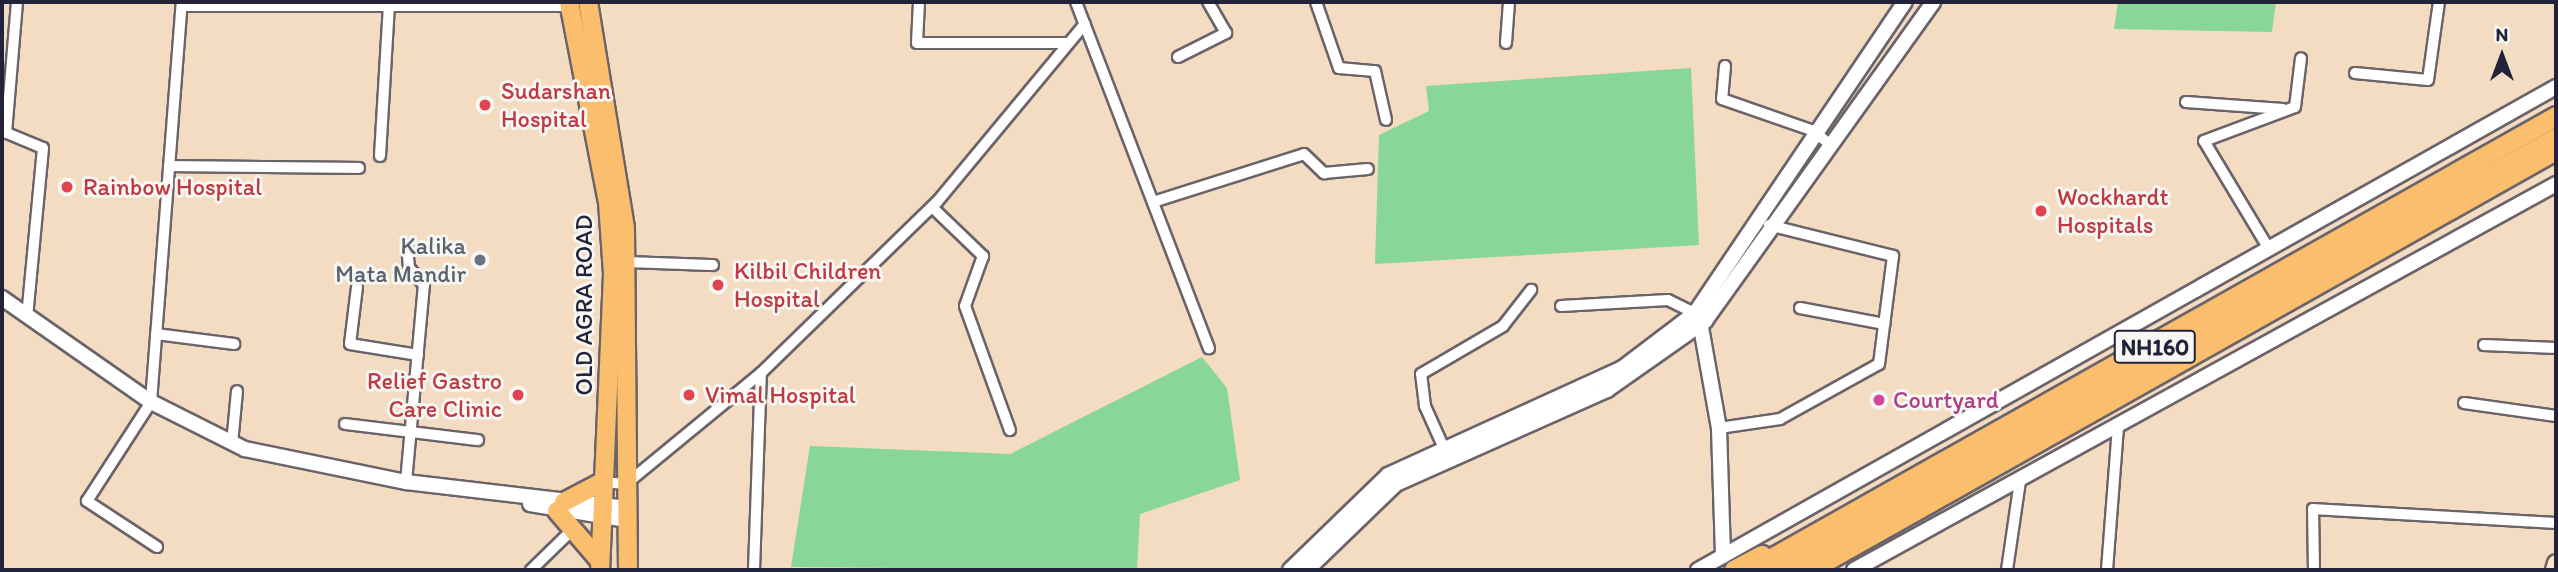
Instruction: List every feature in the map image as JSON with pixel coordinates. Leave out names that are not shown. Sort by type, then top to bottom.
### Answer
[{"type":"highway","name":"NH160","points":[[1750,570],[2556,116]]},
{"type":"highway","name":"NH160","points":[[1782,570],[2556,138]]},
{"type":"main road","name":"OLD AGRA ROAD","points":[[588,2],[625,228],[628,570]]},
{"type":"main road","name":"OLD AGRA ROAD","points":[[569,4],[608,201],[613,274],[600,513],[600,566]]},
{"type":"main road","points":[[1729,563],[2556,105]]},
{"type":"main road","points":[[1812,570],[2556,151]]},
{"type":"main road","points":[[600,566],[560,506],[602,482]]},
{"type":"main road","points":[[2554,570],[2556,563]]},
{"type":"street","points":[[17,2],[4,132],[43,148],[27,316]]},
{"type":"street","points":[[919,2],[917,43],[1068,43]]},
{"type":"street","points":[[1076,2],[1209,348]]},
{"type":"street","points":[[1178,57],[1226,33],[1208,2]]},
{"type":"street","points":[[1316,2],[1339,68],[1375,71],[1386,120]]},
{"type":"street","points":[[1506,43],[1509,2]]},
{"type":"street","points":[[1729,563],[1719,429],[1700,317],[1756,216],[1905,2]]},
{"type":"street","points":[[1297,569],[1370,504],[1446,452],[1606,390],[1700,317],[1830,145],[1933,2]]},
{"type":"street","points":[[2355,73],[2428,80],[2439,2]]},
{"type":"street","points":[[157,547],[87,501],[151,402],[182,4],[569,4]]},
{"type":"street","points":[[380,156],[389,6]]},
{"type":"street","points":[[602,482],[626,484],[761,373],[932,207],[1084,24]]},
{"type":"street","points":[[2269,249],[2204,141],[2289,109],[2298,102],[2301,58]]},
{"type":"street","points":[[1725,66],[1722,99],[1814,131],[1830,145]]},
{"type":"street","points":[[1698,570],[1729,563],[2269,249],[2556,88]]},
{"type":"street","points":[[2186,102],[2289,109]]},
{"type":"street","points":[[1153,202],[1304,154],[1324,173],[1368,169]]},
{"type":"street","points":[[169,166],[359,168]]},
{"type":"street","points":[[1853,570],[2118,428],[2556,184]]},
{"type":"street","points":[[932,207],[983,256],[965,306],[1010,429]]},
{"type":"street","points":[[1719,429],[1780,419],[1870,374],[1880,364],[1893,256],[1770,226],[1756,216]]},
{"type":"street","points":[[406,482],[424,285],[409,268],[407,245]]},
{"type":"street","points":[[625,262],[713,265]]},
{"type":"street","points":[[357,287],[349,344],[418,355]]},
{"type":"street","points":[[1446,452],[1425,406],[1421,374],[1503,326],[1531,290]]},
{"type":"street","points":[[2,298],[151,402],[232,444],[300,465],[600,513],[627,514]]},
{"type":"street","points":[[1561,306],[1668,300],[1700,317]]},
{"type":"street","points":[[1800,308],[1885,324]]},
{"type":"street","points":[[156,334],[234,344]]},
{"type":"street","points":[[2484,345],[2556,348]]},
{"type":"street","points":[[754,570],[761,373]]},
{"type":"street","points":[[232,444],[237,391]]},
{"type":"street","points":[[2464,403],[2556,416]]},
{"type":"street","points":[[345,424],[478,440]]},
{"type":"street","points":[[2107,570],[2118,428]]},
{"type":"street","points":[[2007,570],[2020,481]]},
{"type":"street","points":[[2314,570],[2313,509],[2556,523]]},
{"type":"street","points":[[531,570],[573,529]]},
{"type":"green space","points":[[2118,2],[2276,2],[2272,32],[2114,29]]},
{"type":"green space","points":[[1691,68],[1699,245],[1375,264],[1379,135],[1429,111],[1426,86]]},
{"type":"green space","points":[[1202,357],[1227,388],[1240,480],[1140,514],[1137,570],[791,567],[810,446],[1010,454]]},
{"type":"place","name":"Sudarshan Hospital","points":[[485,105]]},
{"type":"place","name":"Rainbow Hospital","points":[[67,187]]},
{"type":"place","name":"Wockhardt Hospitals","points":[[2041,211]]},
{"type":"place","name":"Kalika Mata Mandir","points":[[480,260]]},
{"type":"place","name":"Kilbil Children Hospital","points":[[718,285]]},
{"type":"place","name":"Relief Gastro Care Clinic","points":[[518,395]]},
{"type":"place","name":"Vimal Hospital","points":[[689,395]]},
{"type":"place","name":"Courtyard","points":[[1879,400]]}]
